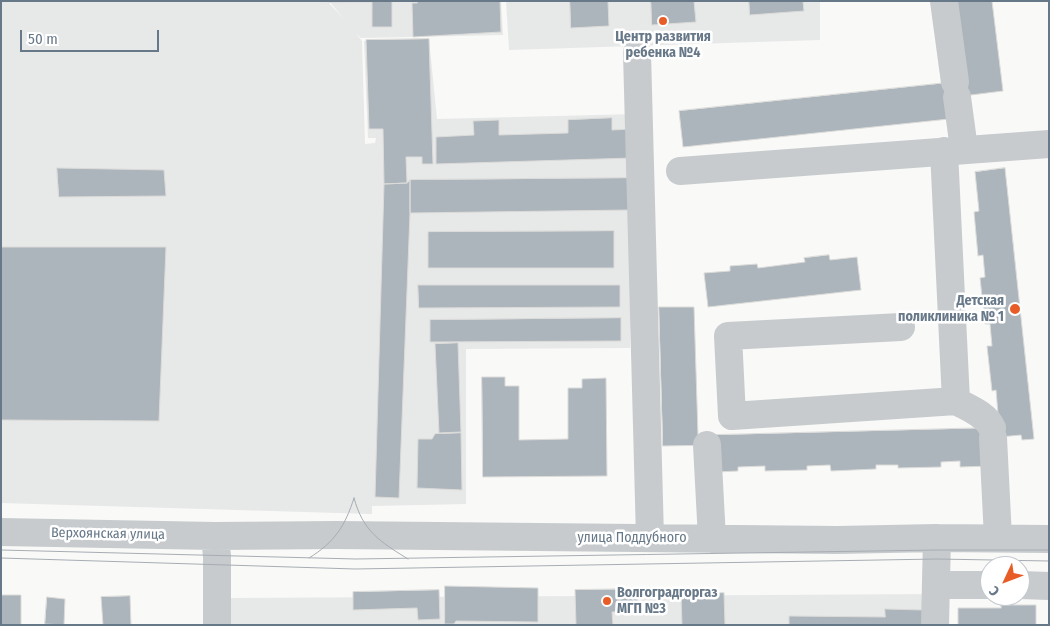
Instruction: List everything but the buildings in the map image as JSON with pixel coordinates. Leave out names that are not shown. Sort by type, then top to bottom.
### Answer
[{"type":"street","points":[[944,1],[956,89],[954,150],[956,401]]},
{"type":"street","points":[[637,53],[650,538]]},
{"type":"street","points":[[680,171],[1049,144]]},
{"type":"street","points":[[732,416],[728,336],[901,327]]},
{"type":"street","points":[[712,539],[707,440],[732,416],[956,401],[989,421],[993,433],[998,538]]},
{"type":"street","name":"Верхоянская улица","points":[[1,532],[215,536]]},
{"type":"street","name":"улица Поддубного","points":[[215,536],[337,535],[838,540],[938,538],[1049,539]]},
{"type":"street","points":[[215,536],[217,556],[217,625]]},
{"type":"street","points":[[935,625],[938,538]]},
{"type":"street","points":[[936,584],[980,585]]},
{"type":"street","points":[[1030,586],[1049,586]]},
{"type":"shaded area","points":[[1,1],[327,1],[344,19],[329,1],[501,1],[503,35],[361,38],[356,33],[362,41],[365,144],[375,143],[376,138],[368,138],[364,41],[429,39],[437,119],[636,114],[630,348],[466,349],[466,504],[372,506],[372,514],[1,503]]},
{"type":"shaded area","name":"Центр развития ребенка №4","points":[[506,1],[820,1],[820,40],[509,50]]},
{"type":"shaded area","points":[[945,594],[945,625],[230,625],[228,598]]},
{"type":"tram line","points":[[354,498],[367,527],[389,547],[408,559]]},
{"type":"tram line","points":[[309,558],[326,546],[338,533],[347,517],[354,498]]},
{"type":"tram line","points":[[1,550],[356,559],[1049,550]]},
{"type":"tram line","points":[[1,558],[355,569],[937,559],[1049,561]]},
{"type":"place","name":"Центр развития ребенка №4","points":[[663,21]]},
{"type":"place","name":"Детская поликлиника № 1","points":[[1015,309]]},
{"type":"place","name":"Волгоградгоргаз МГП №3","points":[[607,601]]}]
